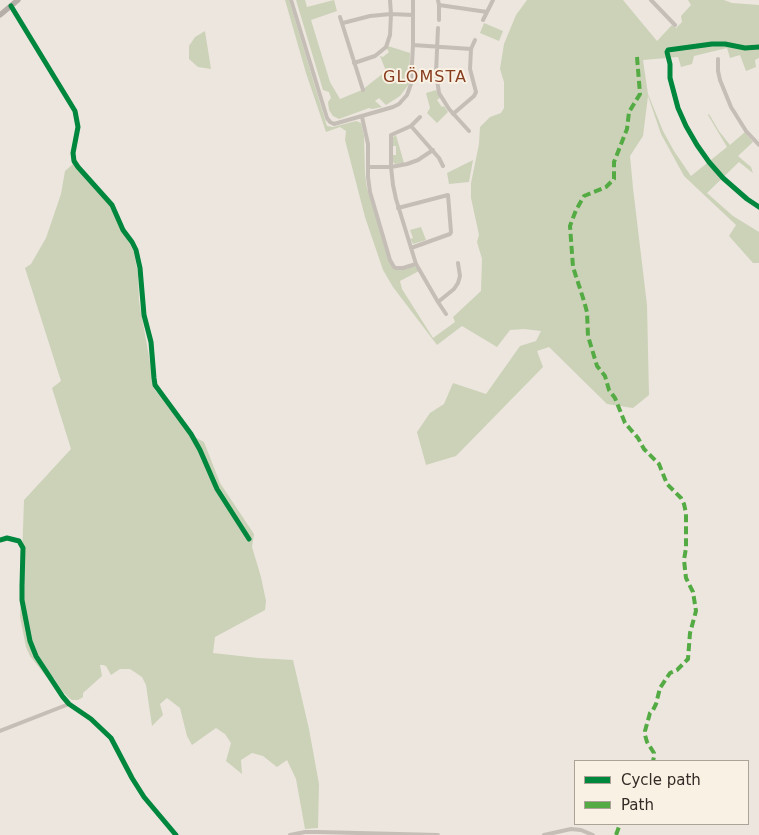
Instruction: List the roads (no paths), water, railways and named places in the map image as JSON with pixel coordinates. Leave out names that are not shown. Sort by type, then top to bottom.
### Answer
[{"type":"main road","points":[[0,15],[18,0]]},
{"type":"street","points":[[291,0],[327,118],[332,124],[393,107],[399,104],[407,95],[411,84],[413,0]]},
{"type":"street","points":[[354,63],[375,56],[386,47],[390,34],[390,0]]},
{"type":"street","points":[[438,0],[439,20]]},
{"type":"street","points":[[483,20],[493,0]]},
{"type":"street","points":[[651,0],[675,25]]},
{"type":"street","points":[[439,5],[487,12]]},
{"type":"street","points":[[11,6],[75,112],[78,127],[73,153],[74,161],[78,168],[112,205],[123,230],[136,250],[140,268],[144,315],[151,342],[156,385],[200,450],[217,489],[249,540]]},
{"type":"street","points":[[342,24],[370,16],[391,14],[413,15]]},
{"type":"street","points":[[340,17],[363,90]]},
{"type":"street","points":[[438,28],[436,74],[438,88],[442,99],[469,132]]},
{"type":"street","points":[[453,114],[474,96],[476,92],[470,69],[471,48],[475,40]]},
{"type":"street","points":[[413,45],[471,48]]},
{"type":"street","points":[[718,59],[720,80],[731,107],[746,131],[759,145]]},
{"type":"street","points":[[670,64],[670,78],[678,108],[697,145],[723,178],[759,207]]},
{"type":"street","points":[[362,117],[368,144],[369,184],[392,264],[396,268],[416,264]]},
{"type":"street","points":[[420,117],[411,126],[391,135],[393,185],[398,208],[416,264],[446,314]]},
{"type":"street","points":[[411,126],[433,150],[443,166]]},
{"type":"street","points":[[368,167],[391,167],[413,162],[433,150]]},
{"type":"street","points":[[411,248],[450,234],[448,188]]},
{"type":"street","points":[[398,208],[448,195]]},
{"type":"street","points":[[438,302],[458,284],[460,276],[458,264]]},
{"type":"street","points":[[0,540],[7,538],[16,540],[24,548],[22,600],[31,644],[53,685],[69,704],[91,719],[111,738],[144,797],[176,835]]},
{"type":"street","points":[[0,731],[69,704]]},
{"type":"street","points":[[544,835],[571,829],[581,830],[593,835]]},
{"type":"street","points":[[290,835],[318,832],[438,835]]},
{"type":"district","name":"GLÖMSTA","points":[[425,78]]}]
